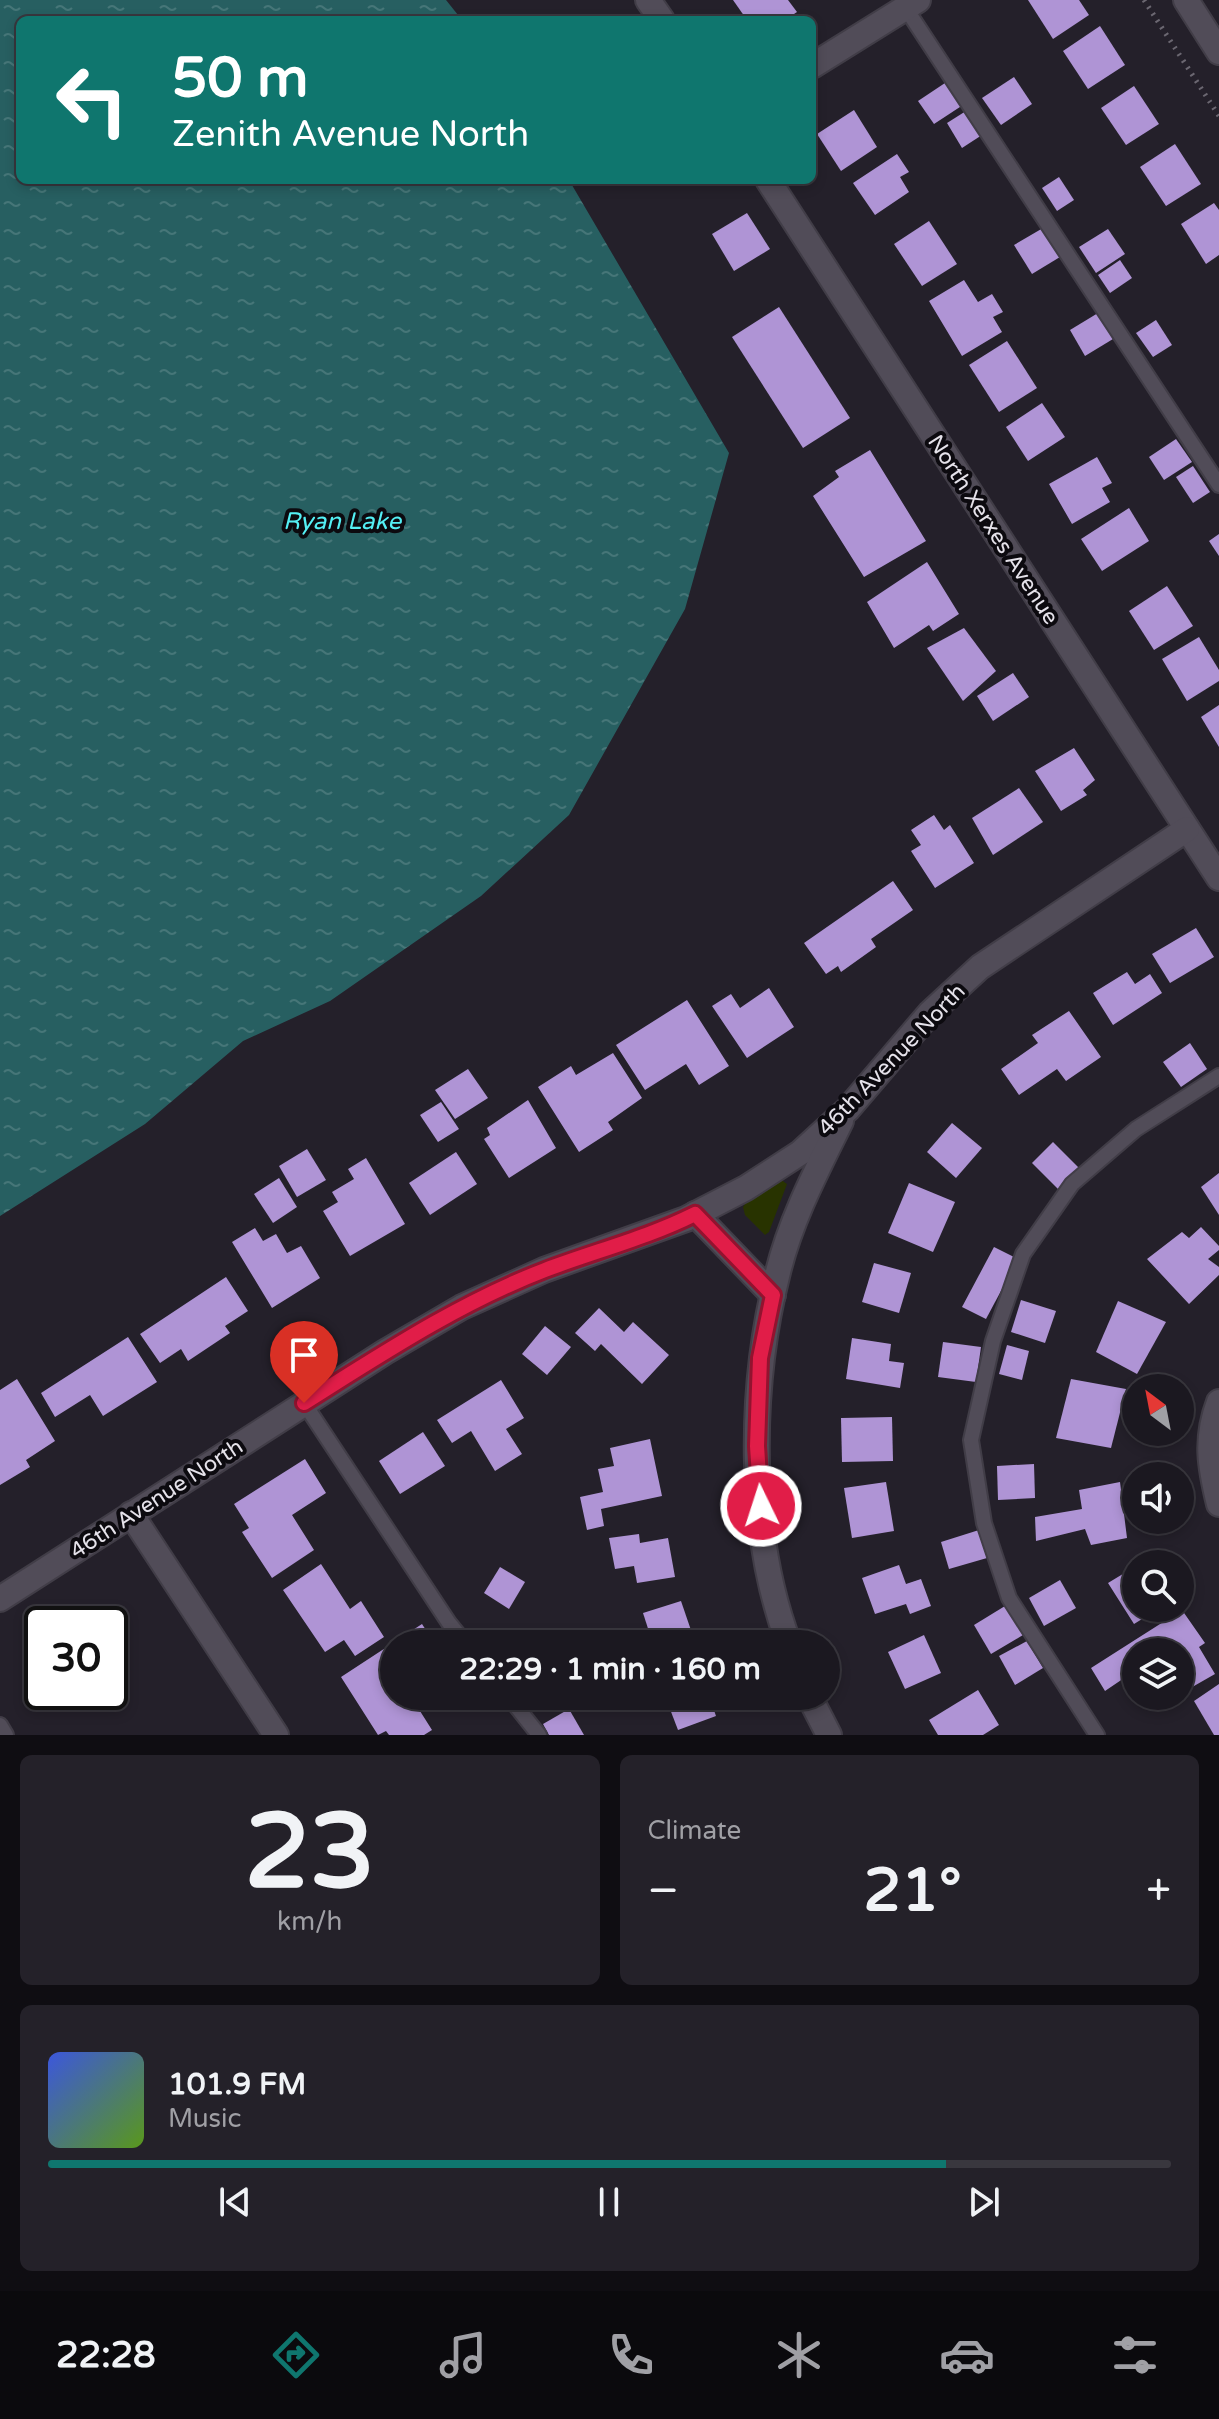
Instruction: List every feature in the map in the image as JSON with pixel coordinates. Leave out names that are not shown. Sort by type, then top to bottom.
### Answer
[{"type":"street","points":[[1186,0],[1219,52]]},
{"type":"street","points":[[816,63],[908,3]]},
{"type":"street","name":"North Xerxes Avenue","points":[[771,184],[1219,878]]},
{"type":"street","name":"46th Avenue North","points":[[0,1599],[304,1403],[462,1307],[544,1270],[695,1214],[746,1188],[800,1153],[848,1109],[930,1013],[980,967],[1187,829]]},
{"type":"street","points":[[784,1630],[763,1535],[757,1446],[760,1358],[778,1270],[808,1187],[848,1109]]},
{"type":"street","points":[[695,1214],[773,1295]]},
{"type":"street","points":[[1219,1402],[1212,1422],[1209,1465],[1219,1504]]},
{"type":"street","points":[[131,1514],[276,1735]]},
{"type":"street","points":[[816,1710],[829,1735]]},
{"type":"lane","points":[[908,3],[1219,485]]},
{"type":"lane","points":[[1097,1735],[1009,1598],[984,1523],[971,1440],[993,1341],[1023,1254],[1072,1184],[1136,1129],[1219,1076]]},
{"type":"lane","points":[[304,1403],[455,1630]]},
{"type":"lane","points":[[519,1710],[539,1735]]},
{"type":"lane","points":[[0,1725],[6,1735]]},
{"type":"path","points":[[1144,0],[1219,116]]},
{"type":"shaded area","points":[[780,1179],[787,1184],[769,1232],[765,1235],[745,1215],[743,1207],[749,1198]]},
{"type":"water","name":"Ryan Lake","points":[[0,0],[446,0],[459,16],[16,16],[16,184],[571,184],[729,453],[685,609],[569,815],[481,896],[330,1001],[243,1041],[145,1124],[0,1216]]},
{"type":"building","points":[[733,0],[788,0],[797,12],[791,16],[744,16]]},
{"type":"building","points":[[1028,0],[1079,0],[1089,15],[1053,39]]},
{"type":"building","points":[[1100,26],[1125,65],[1088,89],[1063,51]]},
{"type":"building","points":[[1014,77],[1032,104],[1001,125],[982,98]]},
{"type":"building","points":[[948,81],[963,105],[934,124],[918,101]]},
{"type":"building","points":[[1134,86],[1159,124],[1126,145],[1101,108]]},
{"type":"building","points":[[854,110],[877,147],[841,171],[817,134]]},
{"type":"building","points":[[966,111],[982,135],[962,148],[947,123]]},
{"type":"building","points":[[1175,144],[1201,184],[1166,206],[1140,167]]},
{"type":"building","points":[[897,154],[909,172],[900,177],[909,192],[875,215],[853,183]]},
{"type":"building","points":[[1059,177],[1074,200],[1057,211],[1042,188]]},
{"type":"building","points":[[1214,203],[1219,210],[1219,255],[1206,264],[1181,224]]},
{"type":"building","points":[[747,213],[770,249],[734,271],[712,234]]},
{"type":"building","points":[[929,221],[957,264],[922,286],[894,244]]},
{"type":"building","points":[[1043,228],[1060,257],[1032,274],[1014,245]]},
{"type":"building","points":[[1108,229],[1125,254],[1096,273],[1079,247]]},
{"type":"building","points":[[1120,260],[1132,278],[1110,293],[1098,275]]},
{"type":"building","points":[[964,280],[978,302],[992,294],[1003,312],[993,317],[1002,332],[962,356],[929,301]]},
{"type":"building","points":[[779,307],[850,418],[803,448],[732,337]]},
{"type":"building","points":[[1098,313],[1113,339],[1085,356],[1070,330]]},
{"type":"building","points":[[1156,320],[1172,345],[1153,357],[1136,333]]},
{"type":"building","points":[[1007,341],[1037,388],[999,412],[969,365]]},
{"type":"building","points":[[1042,403],[1065,437],[1028,461],[1006,427]]},
{"type":"building","points":[[1176,439],[1192,462],[1164,480],[1149,457]]},
{"type":"building","points":[[870,450],[926,541],[864,577],[813,496],[839,477],[835,471]]},
{"type":"building","points":[[1097,457],[1112,483],[1102,488],[1110,502],[1072,524],[1049,484]]},
{"type":"building","points":[[1193,466],[1210,492],[1193,503],[1176,477]]},
{"type":"building","points":[[1129,508],[1149,541],[1102,571],[1081,539]]},
{"type":"building","points":[[1219,534],[1219,556],[1209,541]]},
{"type":"building","points":[[927,562],[959,614],[933,631],[929,625],[894,648],[867,602]]},
{"type":"building","points":[[1167,586],[1193,626],[1154,650],[1129,611]]},
{"type":"building","points":[[964,628],[996,671],[963,701],[927,648]]},
{"type":"building","points":[[1199,637],[1219,670],[1219,681],[1187,701],[1162,659]]},
{"type":"building","points":[[1013,673],[1029,697],[993,721],[977,696]]},
{"type":"building","points":[[1219,705],[1219,747],[1201,717]]},
{"type":"building","points":[[1074,748],[1095,780],[1083,790],[1087,795],[1061,811],[1035,771]]},
{"type":"building","points":[[1019,788],[1043,822],[993,855],[972,818]]},
{"type":"building","points":[[934,815],[944,830],[950,825],[974,863],[935,888],[911,851],[921,845],[911,830]]},
{"type":"building","points":[[893,881],[913,910],[871,939],[876,947],[841,972],[838,966],[826,974],[804,943]]},
{"type":"building","points":[[1196,928],[1214,957],[1170,983],[1152,954]]},
{"type":"building","points":[[1127,972],[1135,984],[1150,974],[1162,993],[1113,1025],[1093,993]]},
{"type":"building","points":[[769,988],[794,1027],[747,1058],[712,1006],[731,994],[740,1008]]},
{"type":"building","points":[[687,1000],[729,1066],[699,1085],[686,1064],[645,1090],[616,1045]]},
{"type":"building","points":[[1069,1011],[1101,1057],[1066,1081],[1057,1069],[1019,1095],[1001,1069],[1038,1043],[1032,1035]]},
{"type":"building","points":[[1190,1043],[1207,1069],[1181,1087],[1163,1062]]},
{"type":"building","points":[[613,1053],[642,1098],[608,1122],[613,1130],[579,1152],[538,1087],[571,1066],[576,1075]]},
{"type":"building","points":[[468,1069],[488,1098],[455,1119],[435,1090]]},
{"type":"building","points":[[528,1100],[556,1148],[509,1178],[484,1139],[490,1135],[487,1128]]},
{"type":"building","points":[[441,1102],[459,1129],[438,1142],[420,1115]]},
{"type":"building","points":[[952,1123],[982,1148],[956,1178],[927,1152]]},
{"type":"building","points":[[1053,1142],[1079,1168],[1058,1189],[1032,1163]]},
{"type":"building","points":[[307,1149],[326,1180],[297,1197],[279,1166]]},
{"type":"building","points":[[456,1152],[477,1184],[430,1215],[409,1183]]},
{"type":"building","points":[[366,1158],[405,1224],[350,1256],[323,1211],[338,1202],[332,1192],[354,1179],[348,1169]]},
{"type":"building","points":[[1219,1173],[1219,1215],[1201,1187]]},
{"type":"building","points":[[279,1178],[297,1207],[273,1223],[254,1194]]},
{"type":"building","points":[[909,1183],[955,1202],[933,1252],[888,1233]]},
{"type":"building","points":[[1201,1227],[1219,1246],[1219,1250],[1208,1259],[1219,1267],[1219,1275],[1189,1304],[1147,1259],[1182,1232],[1189,1238]]},
{"type":"building","points":[[255,1228],[263,1241],[276,1234],[287,1253],[301,1246],[320,1278],[272,1308],[232,1242]]},
{"type":"building","points":[[994,1247],[1018,1259],[986,1319],[962,1307]]},
{"type":"building","points":[[874,1263],[911,1273],[899,1313],[862,1302]]},
{"type":"building","points":[[226,1277],[248,1311],[225,1326],[230,1333],[188,1361],[181,1349],[160,1363],[140,1334]]},
{"type":"building","points":[[1021,1300],[1056,1311],[1045,1343],[1011,1332]]},
{"type":"building","points":[[1118,1301],[1166,1322],[1137,1374],[1096,1352]]},
{"type":"building","points":[[599,1308],[624,1332],[633,1322],[669,1355],[642,1384],[601,1344],[595,1351],[575,1333]]},
{"type":"building","points":[[545,1326],[571,1347],[547,1375],[522,1354]]},
{"type":"building","points":[[128,1337],[157,1382],[103,1416],[90,1395],[55,1417],[41,1393]]},
{"type":"building","points":[[852,1338],[891,1344],[889,1361],[904,1363],[900,1388],[846,1379]]},
{"type":"building","points":[[943,1342],[981,1347],[976,1382],[938,1377]]},
{"type":"building","points":[[1007,1345],[1029,1351],[1022,1380],[999,1374]]},
{"type":"building","points":[[17,1379],[55,1441],[26,1460],[30,1467],[0,1485],[0,1390]]},
{"type":"building","points":[[1071,1379],[1122,1388],[1122,1405],[1111,1448],[1056,1438]]},
{"type":"building","points":[[501,1380],[524,1418],[506,1429],[522,1454],[495,1471],[471,1431],[452,1443],[437,1420]]},
{"type":"building","points":[[892,1417],[893,1461],[842,1462],[841,1418]]},
{"type":"building","points":[[423,1432],[445,1466],[400,1494],[379,1461]]},
{"type":"building","points":[[650,1439],[662,1496],[601,1509],[604,1526],[587,1530],[580,1497],[603,1492],[598,1469],[614,1466],[610,1448]]},
{"type":"building","points":[[305,1459],[326,1493],[292,1515],[314,1550],[272,1578],[242,1532],[249,1528],[234,1504]]},
{"type":"building","points":[[1034,1464],[1035,1498],[998,1500],[997,1466]]},
{"type":"building","points":[[886,1482],[894,1531],[852,1538],[844,1488]]},
{"type":"building","points":[[1120,1482],[1122,1534],[1126,1534],[1127,1538],[1091,1545],[1085,1529],[1036,1541],[1035,1517],[1082,1509],[1079,1490]]},
{"type":"building","points":[[979,1530],[987,1558],[949,1569],[941,1542]]},
{"type":"building","points":[[639,1534],[640,1543],[668,1538],[675,1577],[637,1583],[634,1566],[615,1569],[609,1538]]},
{"type":"building","points":[[321,1564],[350,1609],[361,1601],[380,1631],[380,1640],[355,1656],[344,1640],[325,1652],[283,1590]]},
{"type":"building","points":[[899,1565],[906,1584],[921,1579],[931,1606],[910,1614],[906,1604],[875,1614],[862,1578]]},
{"type":"building","points":[[500,1567],[525,1582],[509,1609],[484,1593]]},
{"type":"building","points":[[1122,1574],[1122,1605],[1108,1583]]},
{"type":"building","points":[[1060,1580],[1076,1608],[1044,1626],[1029,1598]]},
{"type":"building","points":[[681,1601],[691,1630],[648,1630],[643,1613]]},
{"type":"building","points":[[1005,1606],[1023,1635],[991,1654],[974,1625]]},
{"type":"building","points":[[1163,1622],[1190,1622],[1205,1643],[1199,1647],[1215,1674],[1194,1686],[1194,1638],[1138,1638]]},
{"type":"building","points":[[924,1635],[941,1673],[905,1689],[888,1652]]},
{"type":"building","points":[[1027,1641],[1043,1668],[1015,1685],[999,1656]]},
{"type":"building","points":[[1122,1648],[1122,1679],[1105,1691],[1091,1668]]},
{"type":"building","points":[[380,1651],[380,1710],[421,1710],[432,1730],[424,1735],[389,1735],[386,1731],[378,1735],[341,1677]]},
{"type":"building","points":[[1219,1684],[1219,1735],[1214,1735],[1194,1701]]},
{"type":"building","points":[[978,1690],[999,1725],[983,1735],[938,1735],[929,1720]]},
{"type":"building","points":[[570,1710],[584,1735],[549,1735],[543,1724]]},
{"type":"building","points":[[670,1710],[714,1710],[716,1716],[678,1730]]},
{"type":"route","points":[[304,1403],[462,1307],[544,1270],[695,1214],[773,1295],[760,1358],[757,1446],[761,1506]]}]
